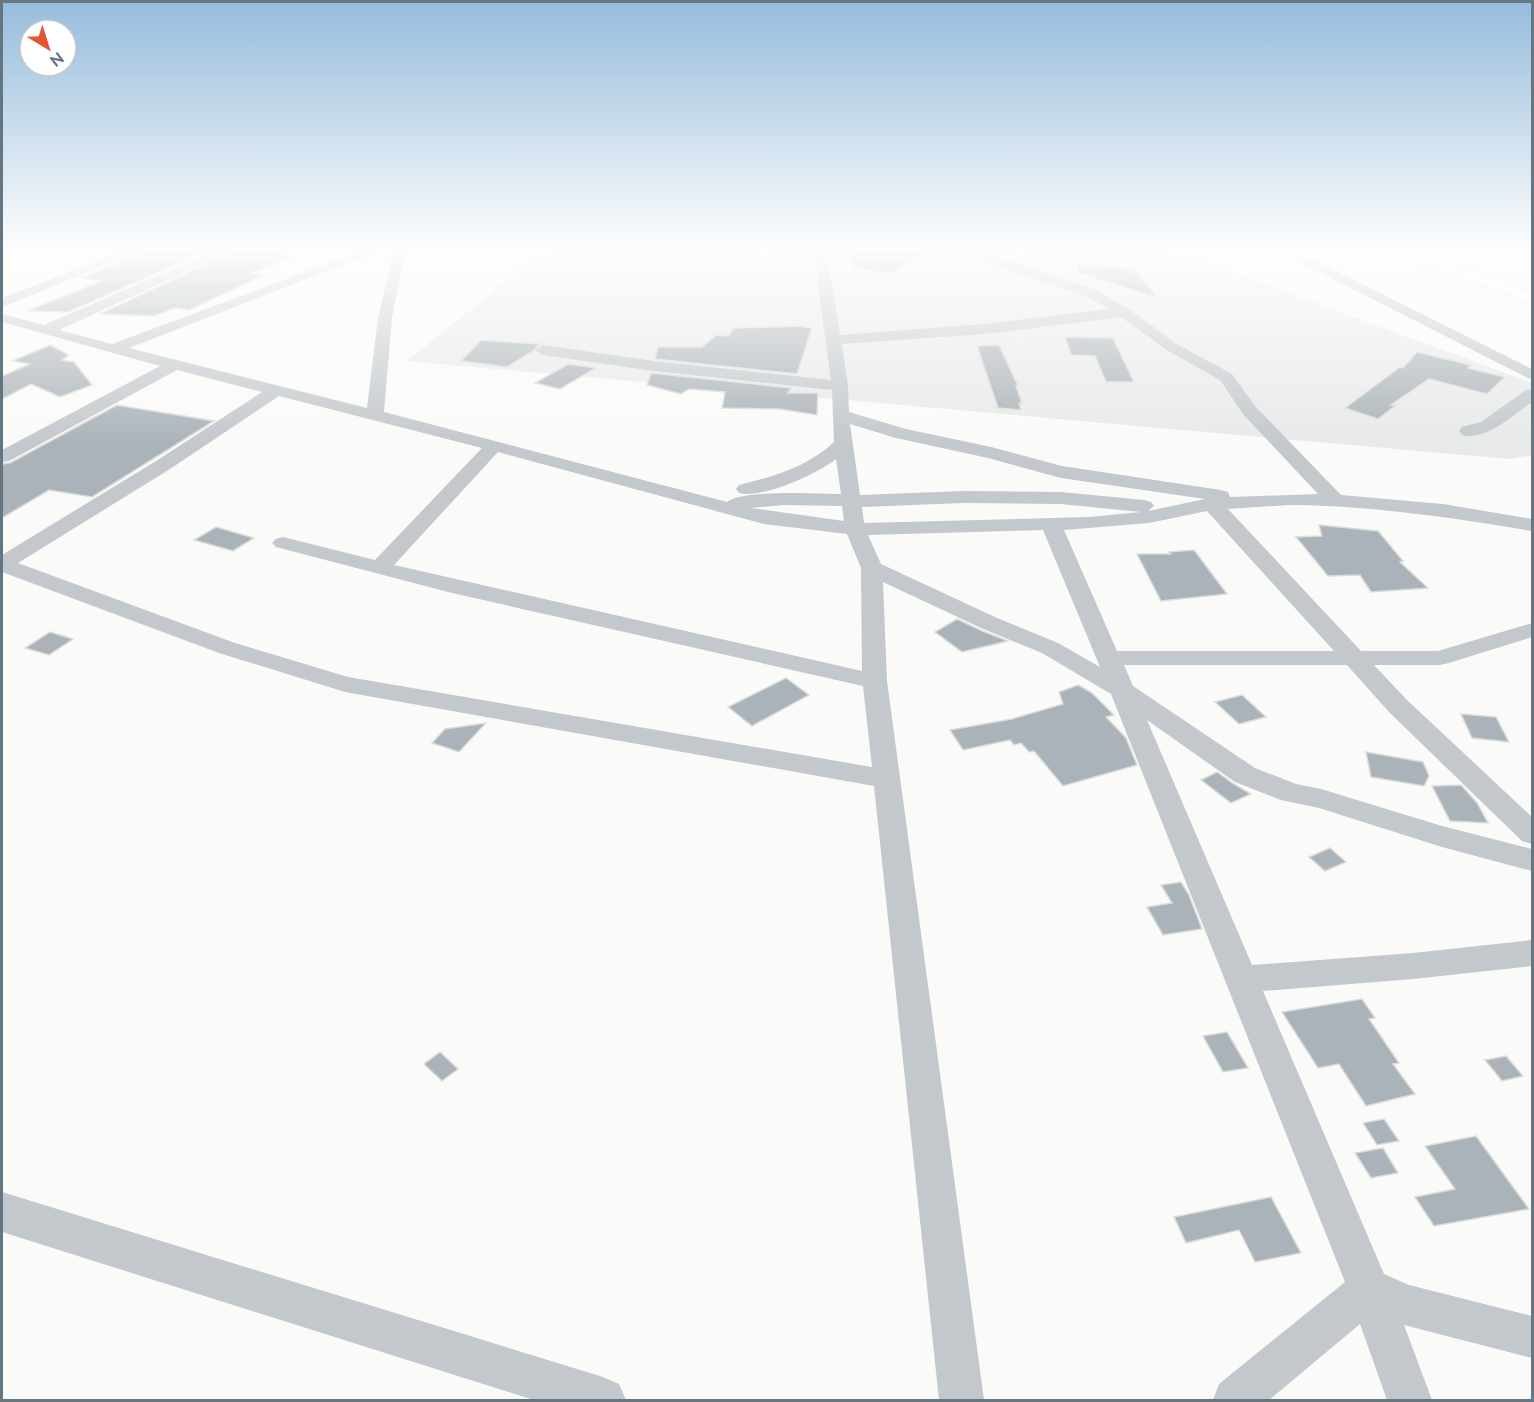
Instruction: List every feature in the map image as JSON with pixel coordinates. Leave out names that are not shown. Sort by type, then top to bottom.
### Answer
[{"type":"street","points":[[46,330],[84,313]]},
{"type":"street","points":[[113,349],[207,313]]},
{"type":"street","points":[[375,416],[386,313]]},
{"type":"street","points":[[829,313],[840,386],[840,415],[853,515],[872,568],[875,681],[961,1401]]},
{"type":"street","points":[[833,340],[984,329],[1112,313]]},
{"type":"street","points":[[1126,313],[1170,346],[1226,377],[1249,410],[1335,500]]},
{"type":"street","points":[[1411,313],[1533,375]]},
{"type":"street","points":[[2,318],[113,349],[494,446],[764,518],[853,515],[1051,524],[1149,517],[1212,504],[1254,500],[1335,500],[1443,510],[1533,525]]},
{"type":"street","points":[[543,350],[614,362],[688,368],[840,386]]},
{"type":"street","points":[[2,457],[174,365]]},
{"type":"street","points":[[2,565],[163,465],[275,391]]},
{"type":"street","points":[[1468,431],[1487,426],[1533,394]]},
{"type":"street","points":[[840,415],[902,434],[991,453],[1061,472],[1254,500]]},
{"type":"street","points":[[662,492],[735,492],[773,483],[803,474],[829,459],[844,443]]},
{"type":"street","points":[[380,567],[494,446]]},
{"type":"street","points":[[715,506],[784,499],[853,515],[922,497],[1061,498],[1186,509]]},
{"type":"street","points":[[1212,504],[1398,706],[1533,834]]},
{"type":"street","points":[[1051,524],[1109,658],[1369,1289],[1409,1401]]},
{"type":"street","points":[[283,543],[452,586],[875,681]]},
{"type":"street","points":[[2,565],[227,648],[345,684],[888,779]]},
{"type":"street","points":[[872,568],[989,623],[1050,648],[1122,690],[1245,775],[1291,793],[1533,860]]},
{"type":"street","points":[[1109,658],[1440,658],[1533,630]]},
{"type":"street","points":[[1241,979],[1413,966],[1533,953]]},
{"type":"street","points":[[2,1212],[603,1401]]},
{"type":"street","points":[[1369,1289],[1408,1306],[1533,1337]]},
{"type":"street","points":[[1235,1401],[1369,1289]]},
{"type":"shaded area","points":[[466,313],[1344,313],[1532,383],[1532,455],[1509,459],[407,361]]},
{"type":"building","points":[[101,313],[161,313],[155,316]]},
{"type":"building","points":[[800,326],[812,328],[797,374],[655,359],[658,347],[702,347],[716,335],[728,336],[734,328]]},
{"type":"building","points":[[1065,337],[1113,338],[1134,382],[1106,382],[1095,356],[1071,355]]},
{"type":"building","points":[[481,340],[540,344],[507,367],[461,361]]},
{"type":"building","points":[[50,345],[69,355],[62,360],[74,362],[92,385],[60,397],[31,384],[2,399],[2,376],[30,364],[12,361]]},
{"type":"building","points":[[999,345],[1018,386],[1016,386],[1022,403],[1019,403],[1021,410],[998,408],[977,346]]},
{"type":"building","points":[[1417,352],[1471,365],[1468,368],[1505,377],[1487,394],[1429,379],[1391,405],[1395,406],[1378,419],[1345,408],[1400,367],[1403,368]]},
{"type":"building","points":[[568,364],[596,368],[560,389],[535,383]]},
{"type":"building","points":[[651,373],[791,388],[788,393],[818,393],[817,415],[779,409],[722,408],[725,392],[689,389],[681,394],[647,385]]},
{"type":"building","points":[[117,405],[214,421],[92,497],[49,490],[2,518],[2,464],[10,463]]},
{"type":"building","points":[[1319,525],[1378,531],[1403,561],[1400,562],[1428,588],[1371,592],[1360,575],[1328,576],[1296,537],[1322,536]]},
{"type":"building","points":[[216,527],[254,538],[233,551],[194,540]]},
{"type":"building","points":[[1194,550],[1227,594],[1161,601],[1137,554],[1171,554],[1169,552]]},
{"type":"building","points":[[957,619],[1008,641],[962,652],[935,632]]},
{"type":"building","points":[[50,632],[73,639],[49,655],[25,648]]},
{"type":"building","points":[[786,678],[809,695],[752,726],[728,707]]},
{"type":"building","points":[[1078,685],[1092,693],[1114,715],[1106,717],[1126,738],[1137,765],[1063,786],[1034,751],[1029,752],[1021,743],[1014,745],[1010,740],[963,750],[950,730],[1012,719],[1063,704],[1059,692]]},
{"type":"building","points":[[1242,695],[1266,717],[1239,724],[1215,702]]},
{"type":"building","points":[[1461,714],[1496,717],[1509,742],[1472,738]]},
{"type":"building","points":[[486,723],[459,752],[432,743],[445,729]]},
{"type":"building","points":[[1366,752],[1423,762],[1429,776],[1424,786],[1371,777]]},
{"type":"building","points":[[1217,772],[1251,794],[1231,803],[1201,780]]},
{"type":"building","points":[[1461,785],[1477,803],[1488,823],[1450,821],[1432,786]]},
{"type":"building","points":[[1330,848],[1346,862],[1325,871],[1309,857]]},
{"type":"building","points":[[1181,882],[1189,895],[1202,929],[1163,935],[1147,907],[1172,903],[1161,885]]},
{"type":"building","points":[[1362,999],[1375,1018],[1369,1019],[1399,1063],[1393,1064],[1415,1094],[1366,1106],[1339,1064],[1318,1068],[1282,1012]]},
{"type":"building","points":[[1227,1032],[1248,1068],[1223,1072],[1203,1036]]},
{"type":"building","points":[[440,1052],[458,1069],[442,1081],[424,1064]]},
{"type":"building","points":[[1506,1056],[1523,1076],[1502,1081],[1485,1060]]},
{"type":"building","points":[[1384,1119],[1399,1141],[1377,1145],[1363,1123]]},
{"type":"building","points":[[1476,1136],[1529,1209],[1434,1226],[1415,1197],[1455,1189],[1425,1146]]},
{"type":"building","points":[[1383,1148],[1398,1173],[1371,1178],[1355,1153]]},
{"type":"building","points":[[1271,1197],[1301,1253],[1255,1262],[1239,1230],[1186,1243],[1174,1217]]}]
